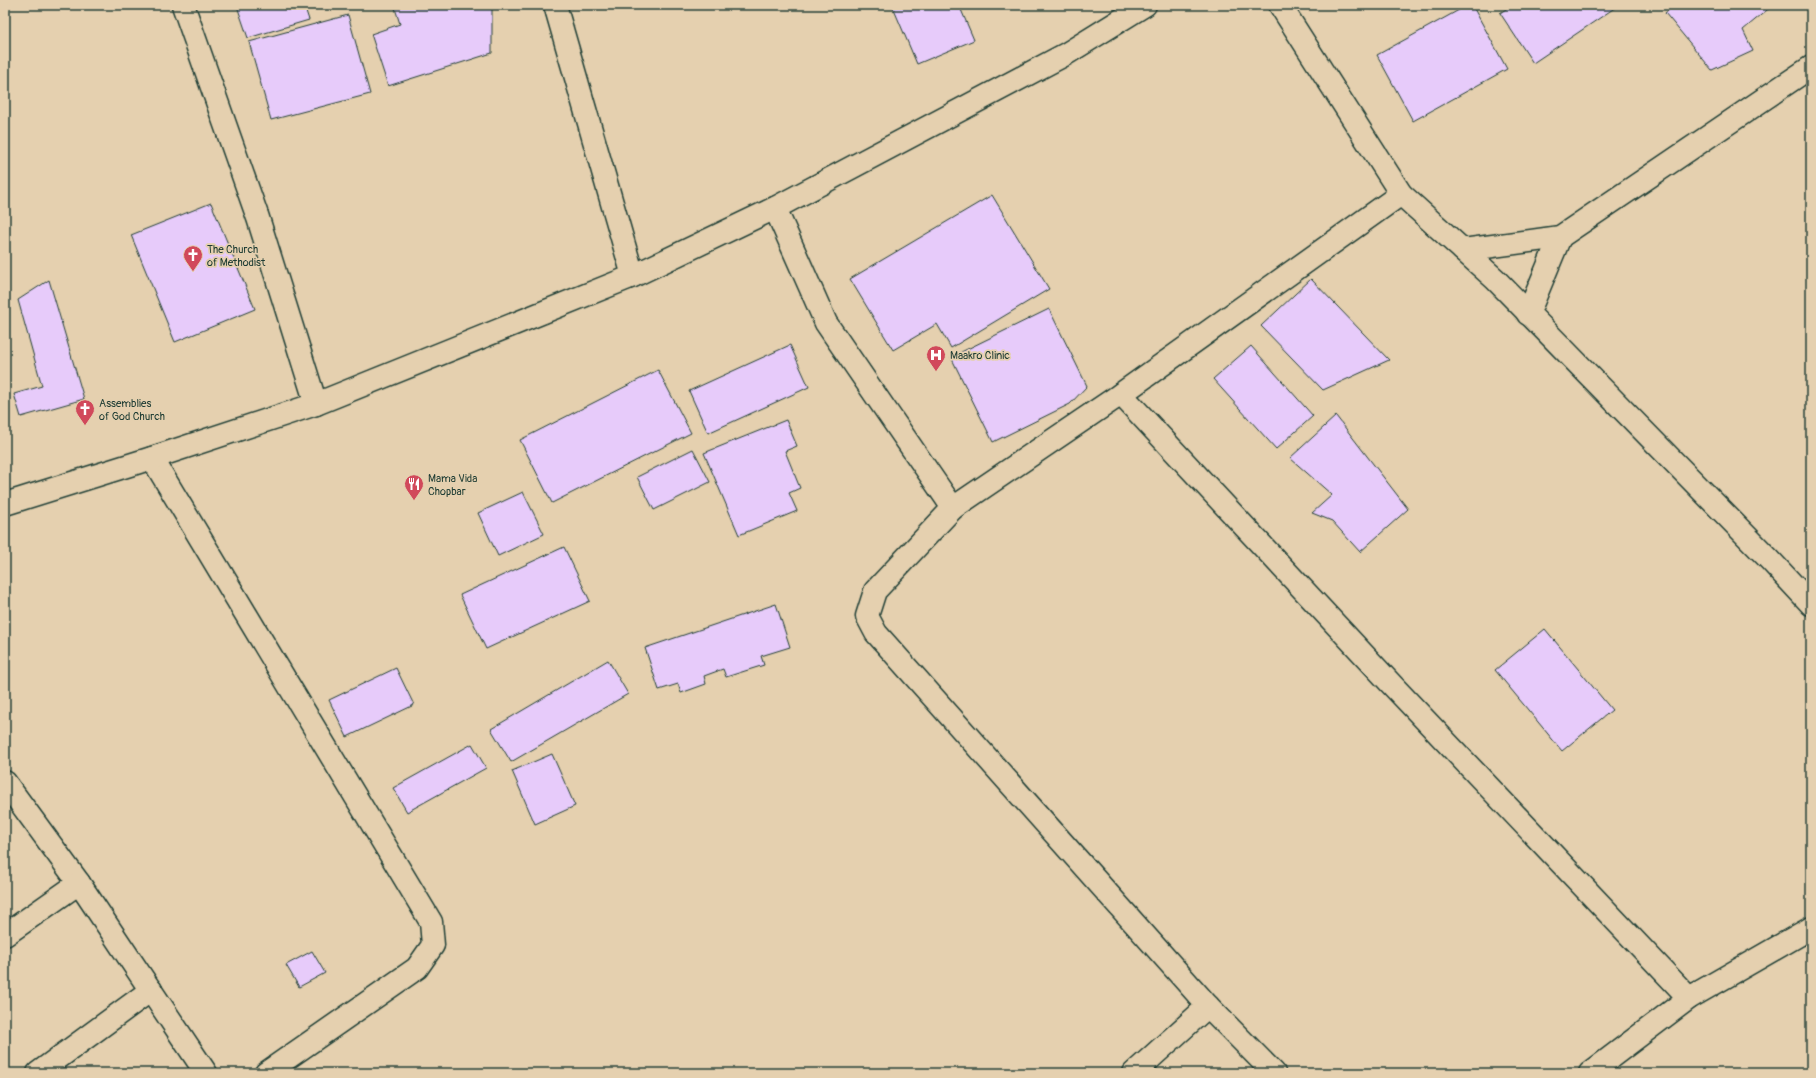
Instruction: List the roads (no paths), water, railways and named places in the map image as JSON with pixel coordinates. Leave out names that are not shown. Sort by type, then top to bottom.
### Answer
[{"type":"street","points":[[182,5],[258,218],[316,404]]},
{"type":"street","points":[[555,5],[633,276]]},
{"type":"street","points":[[5,504],[152,458],[316,404],[633,276],[775,208],[1066,54],[1145,5]]},
{"type":"street","points":[[1280,5],[1401,194],[1495,279],[1770,560],[1811,604]]},
{"type":"street","points":[[1463,250],[1560,237],[1811,67]]},
{"type":"street","points":[[1274,1073],[1208,1006],[876,633],[867,616],[875,591],[953,508],[1121,394],[1401,194]]},
{"type":"street","points":[[775,208],[826,323],[953,508]]},
{"type":"street","points":[[1528,314],[1560,237]]},
{"type":"street","points":[[1121,394],[1399,693],[1689,998]]},
{"type":"street","points":[[152,458],[432,922],[433,945],[417,968],[266,1073]]},
{"type":"street","points":[[5,782],[79,883],[206,1073]]},
{"type":"street","points":[[5,935],[79,883]]},
{"type":"street","points":[[1590,1073],[1689,998],[1811,928]]},
{"type":"street","points":[[38,1073],[151,990]]},
{"type":"street","points":[[1134,1073],[1208,1006]]},
{"type":"place","name":"The Church of Methodist","points":[[193,272]]},
{"type":"place","name":"Maakro Clinic","points":[[936,372]]},
{"type":"place","name":"Assemblies of God Church","points":[[85,426]]},
{"type":"place","name":"Mama Vida Chopbar","points":[[414,501]]}]
